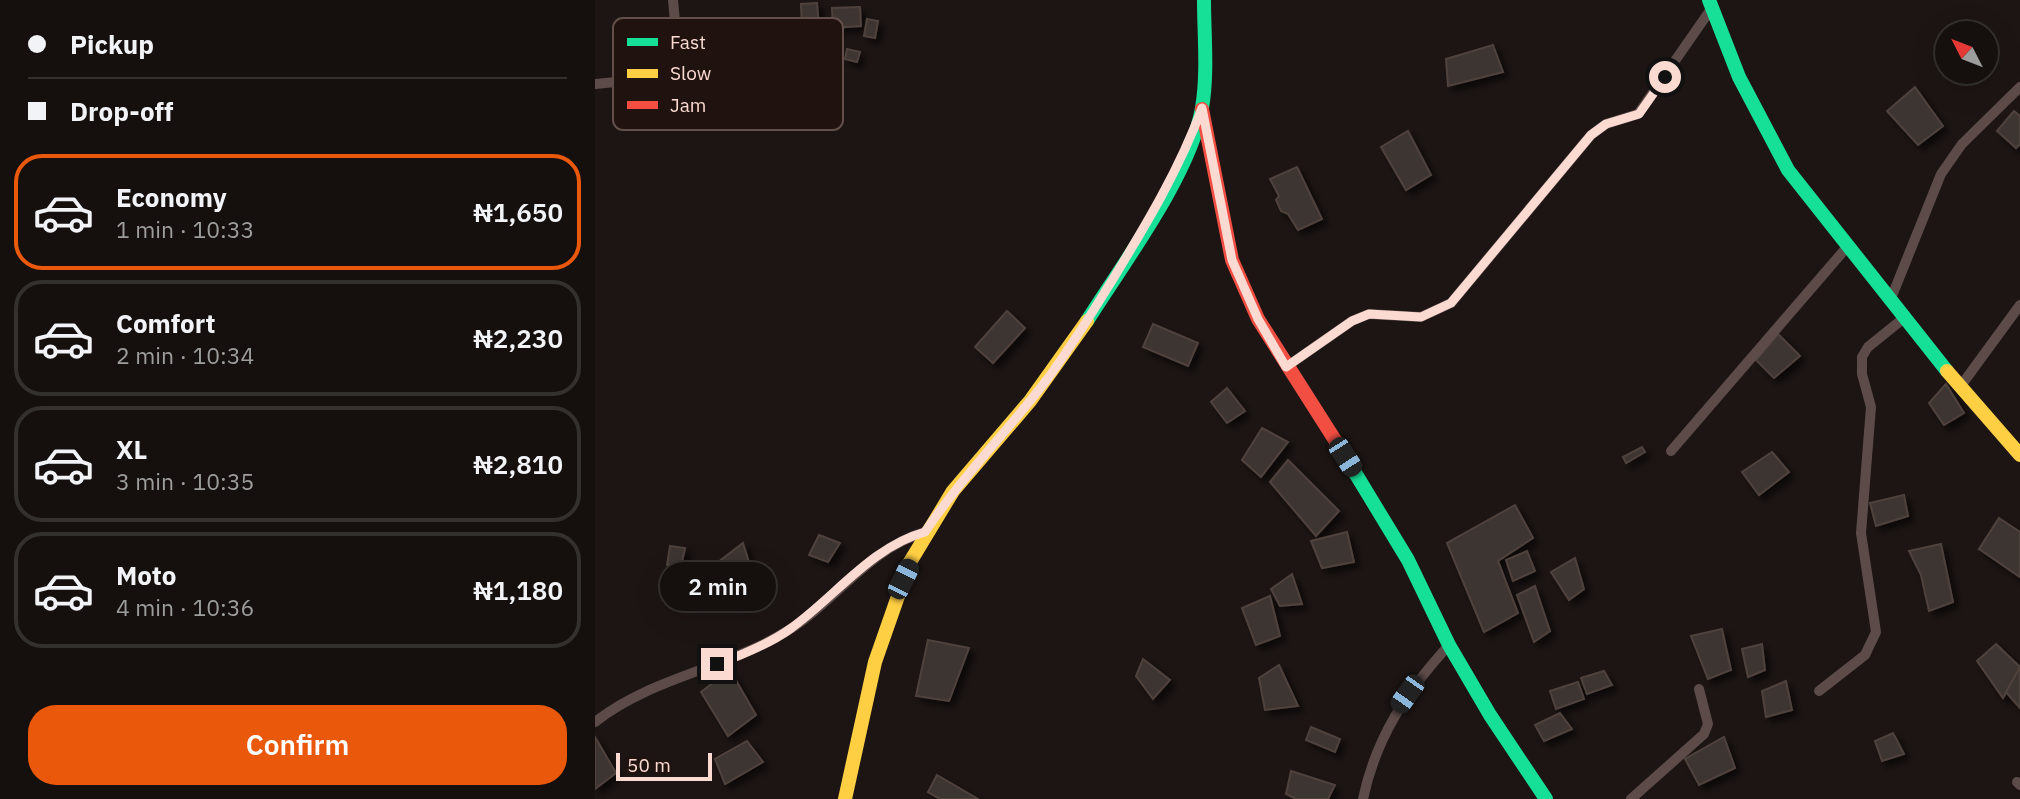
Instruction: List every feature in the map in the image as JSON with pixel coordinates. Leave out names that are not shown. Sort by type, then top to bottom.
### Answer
[{"type":"street","points":[[673,0],[675,18]]},
{"type":"street","points":[[1204,0],[1202,108],[1232,260],[1258,319],[1286,367],[1375,502],[1408,560],[1449,645],[1490,715],[1546,799]]},
{"type":"street","points":[[1286,367],[1352,321],[1369,314],[1421,317],[1451,303],[1591,135],[1606,124],[1639,114],[1710,5]]},
{"type":"street","points":[[1710,5],[1739,77],[1788,170],[1959,387],[2020,455]]},
{"type":"street","points":[[595,84],[613,82]]},
{"type":"street","points":[[1890,301],[1941,174],[1962,144],[2020,87]]},
{"type":"street","points":[[845,799],[882,641],[903,579],[925,532],[950,494],[1045,382],[1083,327],[1161,199],[1186,150],[1202,108]]},
{"type":"street","points":[[1671,451],[1847,247]]},
{"type":"street","points":[[1959,387],[2020,305]]},
{"type":"street","points":[[1819,691],[1865,655],[1876,632],[1861,533],[1871,407],[1862,374],[1862,357],[1868,347],[1904,318]]},
{"type":"street","points":[[595,722],[621,702],[643,691],[742,655],[789,630],[881,553],[905,538],[925,532]]},
{"type":"street","points":[[1363,799],[1381,740],[1397,708],[1417,680],[1449,645]]},
{"type":"street","points":[[1631,799],[1704,734],[1708,724],[1699,690]]},
{"type":"building","points":[[817,3],[818,18],[802,18],[801,4]]},
{"type":"building","points":[[860,7],[861,26],[843,27],[843,18],[832,18],[832,8]]},
{"type":"building","points":[[867,19],[878,21],[875,38],[864,36]]},
{"type":"building","points":[[1493,45],[1503,72],[1448,86],[1446,59]]},
{"type":"building","points":[[847,49],[860,52],[857,62],[845,59]]},
{"type":"building","points":[[1915,87],[1943,126],[1918,145],[1887,111]]},
{"type":"building","points":[[2014,111],[2020,116],[2020,144],[2016,148],[1997,131]]},
{"type":"building","points":[[1408,131],[1431,175],[1406,190],[1381,147]]},
{"type":"building","points":[[1297,167],[1322,219],[1298,230],[1288,214],[1281,211],[1276,200],[1279,196],[1270,179]]},
{"type":"building","points":[[1007,311],[1025,328],[993,363],[975,347]]},
{"type":"building","points":[[1153,324],[1198,343],[1188,366],[1143,347]]},
{"type":"building","points":[[1778,334],[1800,356],[1774,378],[1756,360]]},
{"type":"building","points":[[1946,384],[1964,413],[1944,425],[1929,403]]},
{"type":"building","points":[[1227,388],[1245,411],[1227,423],[1211,402]]},
{"type":"building","points":[[1262,428],[1288,442],[1261,477],[1242,460]]},
{"type":"building","points":[[1642,447],[1645,452],[1626,463],[1623,457]]},
{"type":"building","points":[[1772,452],[1789,472],[1759,495],[1742,472]]},
{"type":"building","points":[[1288,460],[1339,511],[1316,536],[1270,482]]},
{"type":"building","points":[[1904,495],[1908,516],[1876,526],[1870,503]]},
{"type":"building","points":[[1515,505],[1533,538],[1498,561],[1518,613],[1484,632],[1447,543]]},
{"type":"building","points":[[1999,518],[2020,532],[2020,577],[1979,549]]},
{"type":"building","points":[[1347,532],[1354,562],[1322,568],[1311,541]]},
{"type":"building","points":[[819,535],[840,543],[828,562],[809,555]]},
{"type":"building","points":[[743,543],[756,585],[720,602],[705,572]]},
{"type":"building","points":[[1941,544],[1953,602],[1929,611],[1921,575],[1909,551]]},
{"type":"building","points":[[670,546],[685,548],[681,567],[667,565]]},
{"type":"building","points":[[1527,551],[1535,571],[1513,581],[1506,560]]},
{"type":"building","points":[[1575,558],[1584,589],[1569,600],[1551,572]]},
{"type":"building","points":[[1292,574],[1302,604],[1280,606],[1271,589]]},
{"type":"building","points":[[1535,586],[1550,631],[1534,642],[1517,595]]},
{"type":"building","points":[[1270,596],[1280,636],[1256,645],[1242,608]]},
{"type":"building","points":[[1722,629],[1731,670],[1708,679],[1691,636]]},
{"type":"building","points":[[928,640],[969,648],[949,701],[916,696]]},
{"type":"building","points":[[1762,644],[1765,670],[1748,677],[1742,649]]},
{"type":"building","points":[[1996,644],[2020,667],[2003,698],[1977,661]]},
{"type":"building","points":[[1143,659],[1170,680],[1153,699],[1136,676]]},
{"type":"building","points":[[1279,665],[1298,706],[1265,710],[1259,678]]},
{"type":"building","points":[[2020,667],[2020,708],[2006,692]]},
{"type":"building","points":[[730,670],[756,715],[728,736],[701,692]]},
{"type":"building","points":[[1604,671],[1612,685],[1587,694],[1581,678]]},
{"type":"building","points":[[1786,681],[1792,710],[1766,717],[1762,691]]},
{"type":"building","points":[[1578,682],[1584,699],[1556,709],[1550,691]]},
{"type":"building","points":[[1560,713],[1572,729],[1544,741],[1535,725]]},
{"type":"building","points":[[1311,727],[1340,739],[1335,752],[1306,740]]},
{"type":"building","points":[[1893,733],[1904,754],[1882,761],[1875,741]]},
{"type":"building","points":[[595,737],[616,773],[595,789]]},
{"type":"building","points":[[1724,737],[1735,768],[1699,785],[1685,759]]},
{"type":"building","points":[[747,741],[763,762],[725,784],[715,759]]},
{"type":"building","points":[[1291,771],[1335,785],[1328,799],[1296,799],[1286,794]]},
{"type":"building","points":[[937,775],[978,799],[940,799],[928,792]]},
{"type":"traffic: fast","points":[[1087,321],[1154,218],[1195,134],[1205,81],[1204,0]]},
{"type":"traffic: fast","points":[[1709,0],[1739,77],[1788,170],[1947,371]]},
{"type":"traffic: fast","points":[[1340,448],[1408,560],[1449,645],[1490,715],[1546,799]]},
{"type":"traffic: slow","points":[[845,799],[875,662],[910,562],[953,491],[1030,401],[1087,321]]},
{"type":"traffic: slow","points":[[1947,371],[2020,455]]},
{"type":"traffic: jam","points":[[1202,109],[1232,260],[1258,319],[1340,448]]},
{"type":"route","points":[[717,664],[742,655],[789,630],[881,553],[905,538],[925,532],[950,494],[1045,382],[1083,327],[1161,199],[1186,150],[1202,108],[1217,198],[1232,260],[1258,319],[1286,367],[1352,321],[1369,314],[1421,317],[1451,303],[1591,135],[1606,124],[1627,120],[1639,114],[1665,77]]}]
